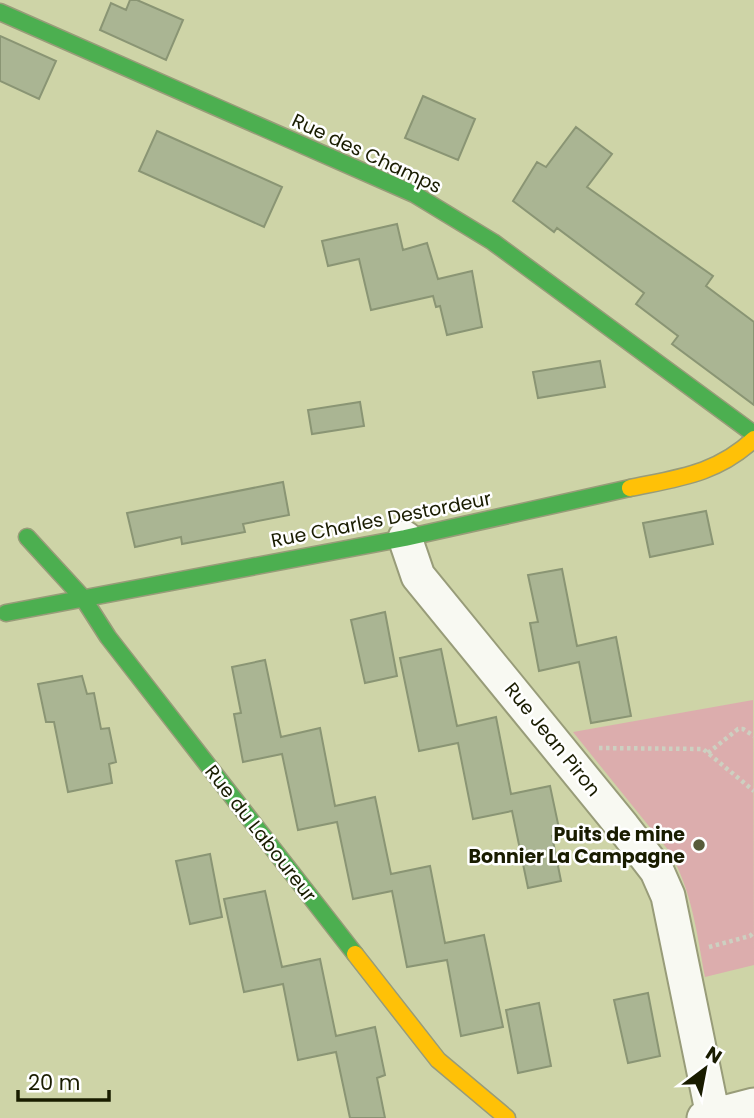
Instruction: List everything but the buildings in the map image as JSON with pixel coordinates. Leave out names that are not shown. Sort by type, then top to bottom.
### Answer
[{"type":"street","name":"Rue des Champs","points":[[0,12],[414,194],[493,242],[754,437]]},
{"type":"street","name":"Rue Charles Destordeur","points":[[6,613],[405,538],[716,467],[736,456],[754,437]]},
{"type":"street","name":"Rue du Laboureur","points":[[27,537],[83,598],[108,637],[438,1060],[507,1118]]},
{"type":"street","name":"Rue Jean Piron","points":[[405,538],[418,576],[560,747],[657,872],[668,896],[708,1117]]},
{"type":"street","points":[[708,1117],[754,1105]]},
{"type":"path","points":[[708,753],[738,729],[754,736]]},
{"type":"path","points":[[560,747],[703,749],[754,791]]},
{"type":"path","points":[[680,954],[750,936],[754,932]]},
{"type":"shaded area","points":[[753,700],[754,965],[705,977],[688,897],[669,851],[573,732]]},
{"type":"traffic: fast","points":[[0,12],[414,194],[493,242],[754,434]]},
{"type":"traffic: fast","points":[[6,613],[405,538],[630,488]]},
{"type":"traffic: fast","points":[[27,537],[83,598],[108,637],[355,954]]},
{"type":"traffic: slow","points":[[630,488],[696,473],[726,460],[754,439]]},
{"type":"traffic: slow","points":[[355,954],[438,1060],[507,1118]]},
{"type":"place","name":"Puits de mine Bonnier La Campagne","points":[[699,845]]}]
